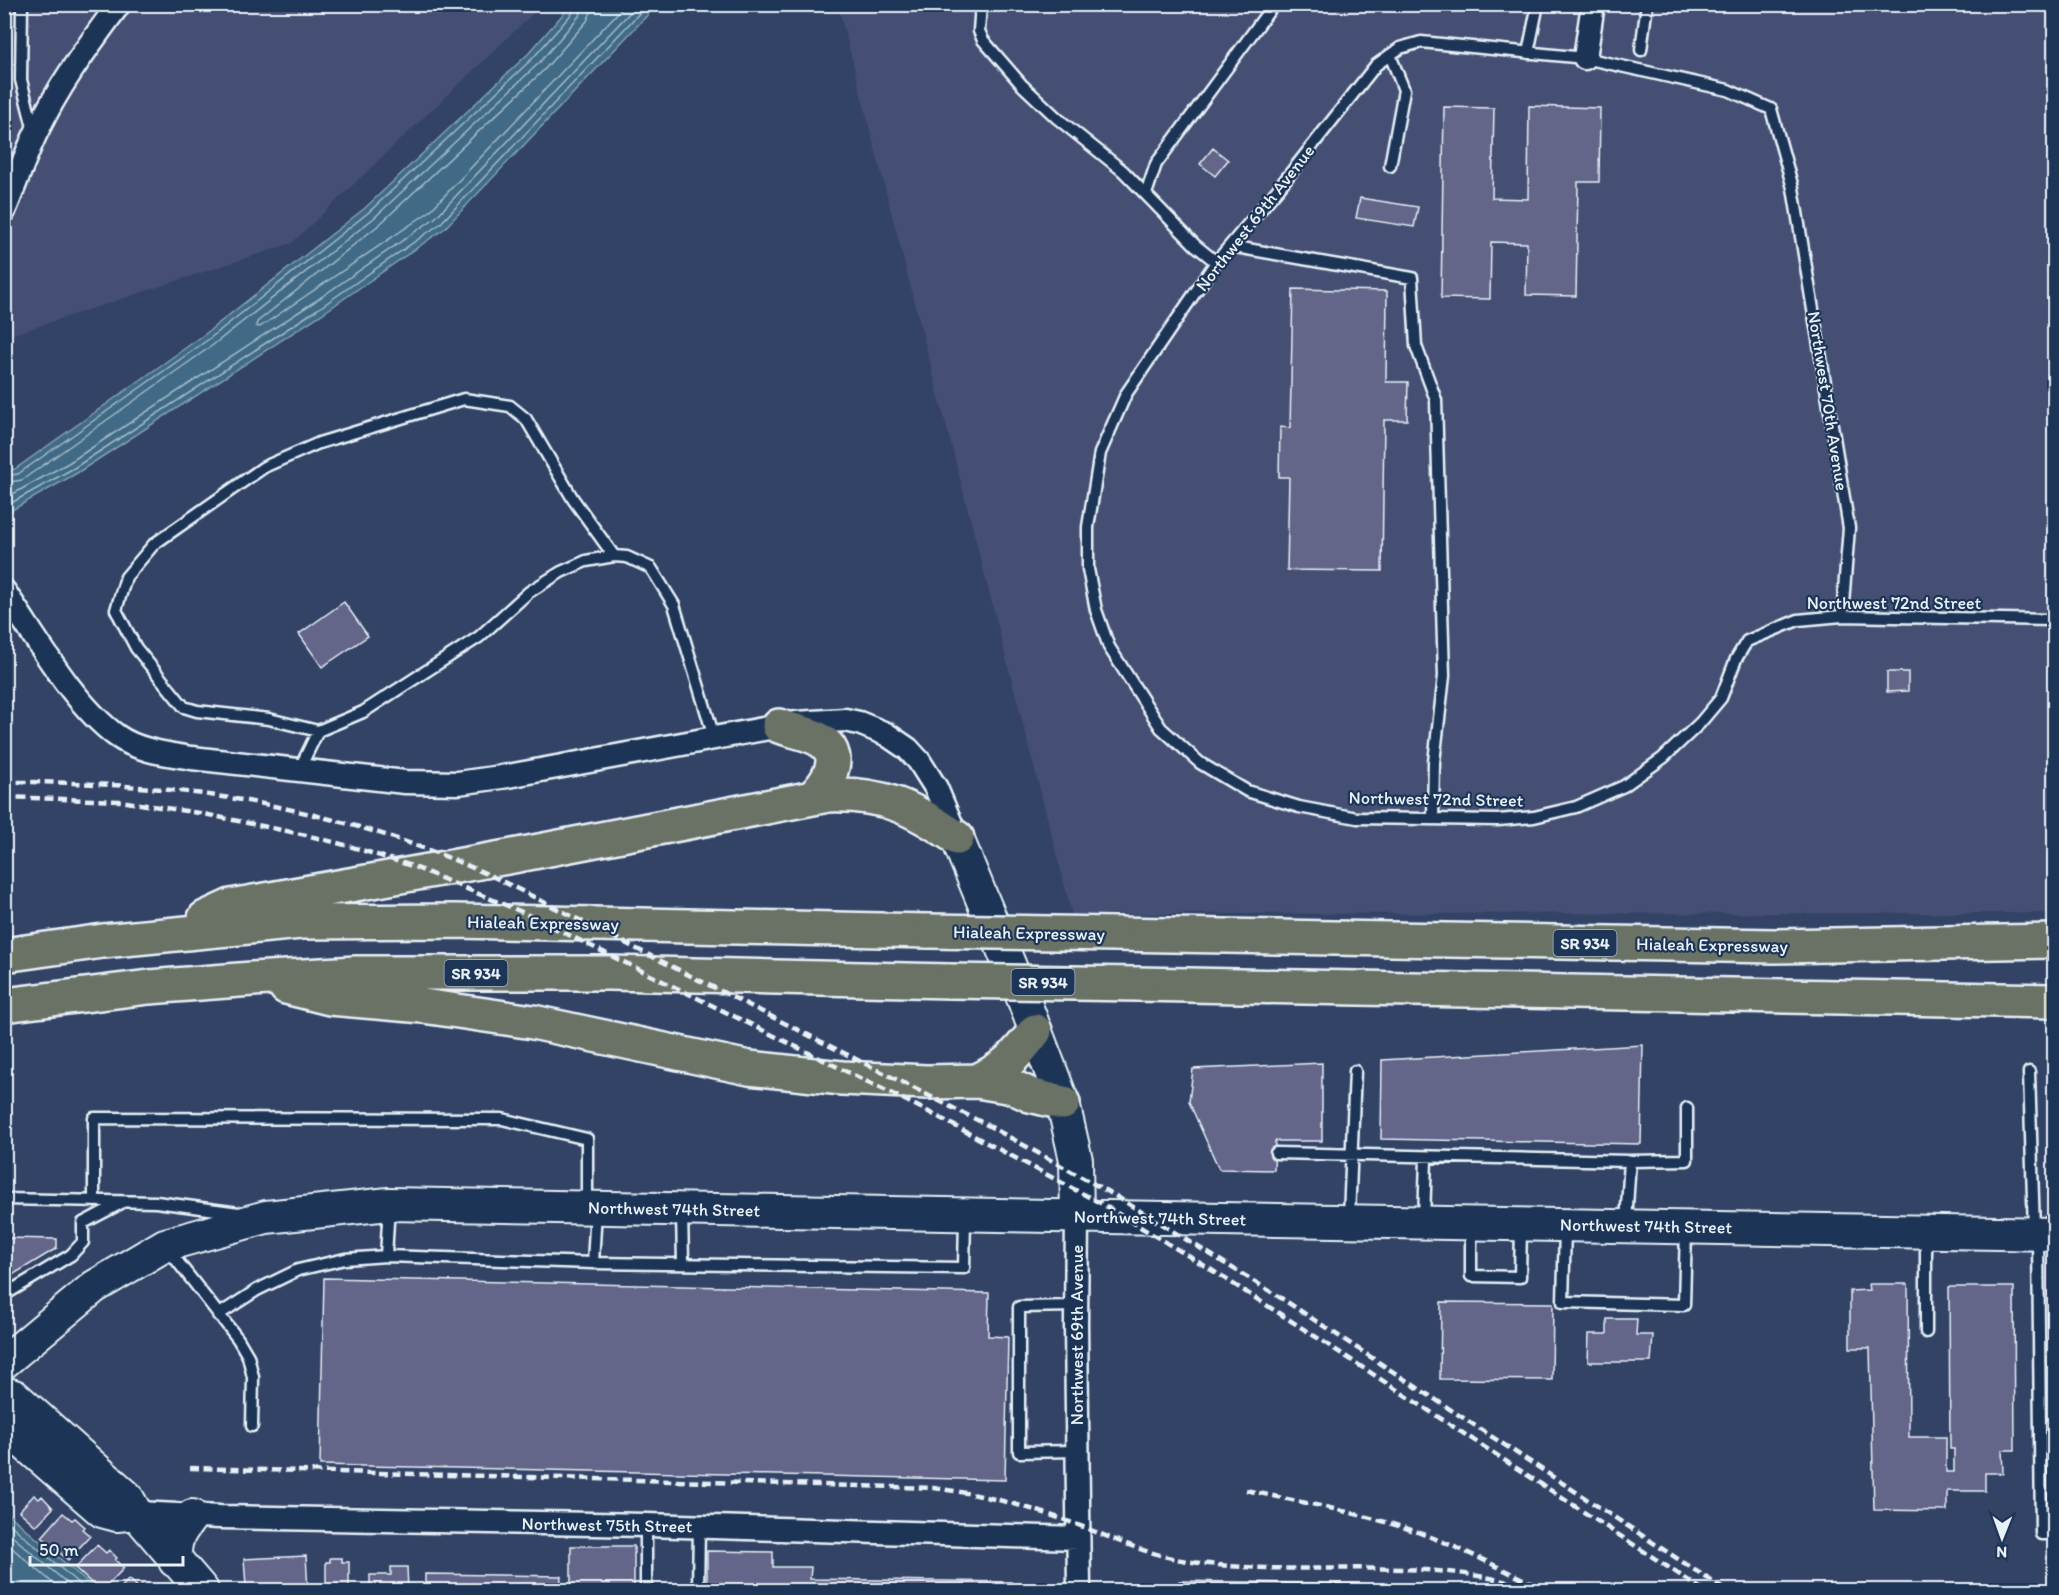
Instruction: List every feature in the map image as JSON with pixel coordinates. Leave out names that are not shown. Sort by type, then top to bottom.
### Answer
[{"type":"main road","points":[[779,726],[821,741],[832,753],[830,775],[812,798]]},
{"type":"main road","points":[[170,934],[231,906],[513,856],[812,798],[845,795],[876,798],[922,815],[957,838]]},
{"type":"main road","name":"Northwest 69th Avenue","points":[[957,838],[1063,1103],[1076,1160],[1077,1217]]},
{"type":"main road","name":"Hialeah Expressway","points":[[4,955],[103,940],[301,922],[430,921],[1775,946],[2055,941]]},
{"type":"main road","name":"SR 934","points":[[4,1005],[149,987],[252,978],[356,973],[609,973],[2055,1001]]},
{"type":"main road","points":[[252,978],[330,998],[423,1006],[533,1022],[749,1068],[833,1077],[927,1082],[977,1081],[1013,1087],[1030,1095],[1063,1103]]},
{"type":"main road","points":[[977,1081],[995,1073],[1009,1063],[1035,1031]]},
{"type":"main road","name":"Northwest 74th Street","points":[[4,1362],[94,1287],[165,1245],[266,1217],[389,1204],[2042,1234]]},
{"type":"main road","points":[[4,1393],[14,1396],[127,1497],[136,1513],[202,1590]]},
{"type":"main road","points":[[4,1426],[102,1511],[117,1515],[136,1513]]},
{"type":"main road","points":[[175,1561],[176,1542],[181,1530],[192,1516]]},
{"type":"street","points":[[4,211],[35,134],[76,61],[119,4]]},
{"type":"street","points":[[1585,58],[1593,4]]},
{"type":"street","name":"Northwest 69th Avenue","points":[[4,591],[83,703],[118,737],[139,746],[174,755],[299,770],[405,782],[458,783],[508,776],[779,726],[818,720],[845,720],[886,734],[908,749],[929,774],[957,838]]},
{"type":"street","name":"Northwest 69th Avenue","points":[[1077,1217],[1078,1590]]},
{"type":"street","name":"Northwest 75th Street","points":[[136,1513],[1078,1538]]},
{"type":"lane","points":[[22,4],[21,80],[35,134]]},
{"type":"lane","points":[[981,4],[979,31],[1008,70],[1057,118],[1123,171],[1195,245],[1216,262]]},
{"type":"lane","points":[[1146,194],[1156,164],[1274,4]]},
{"type":"lane","points":[[1538,4],[1528,53],[1585,58]]},
{"type":"lane","points":[[1641,50],[1647,4]]},
{"type":"lane","name":"Northwest 69th Avenue","points":[[1100,453],[1126,394],[1216,262],[1278,189],[1376,65],[1400,48],[1421,42],[1528,53]]},
{"type":"lane","points":[[1390,55],[1404,90],[1390,166]]},
{"type":"lane","name":"Northwest 70th Avenue","points":[[1585,58],[1728,90],[1771,109],[1793,188],[1849,528],[1842,616]]},
{"type":"lane","points":[[1230,246],[1412,278],[1416,346],[1436,400],[1437,411],[1444,676],[1434,762],[1433,818]]},
{"type":"lane","points":[[614,556],[573,499],[526,419],[510,406],[464,399],[319,443],[264,467],[154,543],[126,577],[116,610],[136,648],[184,707],[197,711],[269,719],[318,731],[363,712],[479,637],[529,592],[561,572],[586,561],[614,556],[627,557],[651,568],[674,605],[714,737]]},
{"type":"lane","name":"Northwest 72nd Street","points":[[1100,453],[1088,526],[1088,569],[1096,610],[1109,647],[1161,729],[1200,763],[1247,791],[1299,807],[1358,818],[1497,820],[1533,817],[1576,807],[1624,786],[1663,758],[1700,723],[1720,698],[1736,659],[1747,641],[1798,620],[1842,616],[2055,620]]},
{"type":"lane","points":[[299,770],[318,731]]},
{"type":"lane","points":[[1349,1221],[1355,1071]]},
{"type":"lane","points":[[2029,1072],[2042,1234],[2041,1534],[2055,1534]]},
{"type":"lane","points":[[1276,1153],[1426,1158],[1687,1160],[1687,1108]]},
{"type":"lane","points":[[94,1201],[94,1118],[502,1119],[587,1139],[592,1208],[592,1263]]},
{"type":"lane","points":[[1424,1222],[1426,1158]]},
{"type":"lane","points":[[1626,1226],[1629,1161]]},
{"type":"lane","name":"Northwest 74th Street","points":[[4,1199],[156,1202],[266,1217]]},
{"type":"lane","points":[[4,1295],[71,1255],[83,1242],[84,1223],[124,1202]]},
{"type":"lane","points":[[386,1256],[389,1204]]},
{"type":"lane","points":[[682,1209],[682,1264]]},
{"type":"lane","points":[[218,1315],[256,1290],[298,1270],[345,1259],[386,1256],[592,1263],[964,1268],[965,1214]]},
{"type":"lane","points":[[1471,1223],[1471,1276],[1520,1277],[1521,1224]]},
{"type":"lane","points":[[1565,1225],[1563,1302],[1684,1305],[1686,1226]]},
{"type":"lane","points":[[1926,1232],[1926,1332]]},
{"type":"lane","points":[[165,1245],[238,1339],[248,1356],[253,1377],[252,1426]]},
{"type":"lane","points":[[1076,1306],[1019,1307],[1019,1452],[1077,1451]]},
{"type":"lane","points":[[646,1525],[646,1590]]},
{"type":"lane","points":[[698,1590],[699,1527]]},
{"type":"shaded area","points":[[4,5],[542,5],[292,243],[5,337]]},
{"type":"shaded area","points":[[838,5],[2054,5],[2054,913],[1072,914]]},
{"type":"water","points":[[571,5],[657,5],[444,229],[322,314],[77,473],[5,514],[5,470],[15,469],[205,334],[365,208],[529,53]]},
{"type":"water","points":[[5,1511],[96,1590],[5,1590]]},
{"type":"building","points":[[1529,106],[1600,108],[1599,182],[1578,182],[1576,296],[1526,295],[1527,243],[1491,242],[1490,299],[1441,298],[1444,107],[1494,108],[1492,198],[1528,199]]},
{"type":"building","points":[[1213,148],[1228,160],[1215,176],[1200,164]]},
{"type":"building","points":[[1360,198],[1418,207],[1414,227],[1356,218]]},
{"type":"building","points":[[1293,289],[1387,291],[1386,382],[1408,382],[1407,420],[1384,420],[1382,571],[1287,570],[1289,477],[1279,477],[1280,427],[1290,428]]},
{"type":"building","points":[[344,602],[368,636],[322,667],[299,634]]},
{"type":"building","points":[[1887,672],[1908,672],[1908,691],[1887,692]]},
{"type":"building","points":[[1643,1045],[1641,1144],[1381,1139],[1382,1060]]},
{"type":"building","points":[[1322,1063],[1322,1141],[1275,1141],[1274,1170],[1219,1169],[1189,1102],[1193,1069]]},
{"type":"building","points":[[4,1238],[57,1239],[57,1248],[4,1280]]},
{"type":"building","points":[[324,1278],[989,1293],[988,1336],[1008,1337],[1005,1480],[320,1465]]},
{"type":"building","points":[[1869,1284],[1908,1284],[1909,1437],[1946,1437],[1946,1472],[1954,1472],[1954,1449],[1950,1449],[1949,1287],[2014,1287],[2015,1450],[2002,1450],[2003,1473],[1985,1473],[1985,1491],[1947,1491],[1947,1511],[1874,1510],[1870,1348],[1850,1348],[1850,1291],[1870,1290]]},
{"type":"building","points":[[1441,1302],[1553,1303],[1552,1380],[1440,1379]]},
{"type":"building","points":[[1607,1319],[1637,1319],[1636,1335],[1653,1335],[1651,1362],[1588,1362],[1589,1334],[1607,1334]]},
{"type":"building","points":[[34,1495],[39,1499],[42,1496],[53,1508],[36,1526],[19,1511]]},
{"type":"building","points":[[63,1513],[72,1520],[75,1518],[85,1527],[82,1529],[90,1536],[68,1560],[42,1537]]},
{"type":"building","points":[[97,1545],[106,1553],[109,1550],[124,1568],[103,1590],[99,1590],[75,1568]]},
{"type":"building","points":[[571,1546],[634,1546],[634,1590],[571,1590]]},
{"type":"building","points":[[707,1551],[773,1552],[773,1567],[811,1567],[810,1579],[1011,1582],[1019,1590],[707,1590]]},
{"type":"building","points":[[306,1556],[308,1590],[274,1590],[274,1585],[246,1586],[244,1559]]},
{"type":"building","points":[[330,1558],[342,1558],[342,1562],[349,1562],[349,1590],[326,1590],[326,1562],[330,1562]]},
{"type":"building","points":[[391,1567],[407,1567],[408,1590],[370,1590],[370,1575],[391,1575]]},
{"type":"building","points":[[425,1574],[561,1576],[560,1590],[425,1590]]},
{"type":"building","points":[[129,1579],[139,1588],[142,1585],[149,1590],[119,1590]]},
{"type":"building","points":[[1179,1581],[1413,1585],[1412,1590],[1179,1590]]},
{"type":"railway","points":[[4,782],[132,786],[257,803],[318,816],[379,833],[439,854],[498,879],[991,1127],[1114,1195],[1281,1298],[1725,1590]]},
{"type":"railway","points":[[4,797],[120,801],[199,813],[306,835],[412,866],[522,912],[925,1110],[1102,1204],[1313,1335],[1703,1590]]},
{"type":"railway","points":[[190,1468],[933,1488],[1025,1507],[1145,1551],[1187,1561],[1274,1568],[1406,1569],[1450,1572],[1493,1579],[1535,1590]]},
{"type":"railway","points":[[1246,1490],[1399,1526],[1436,1539],[1546,1590]]}]
